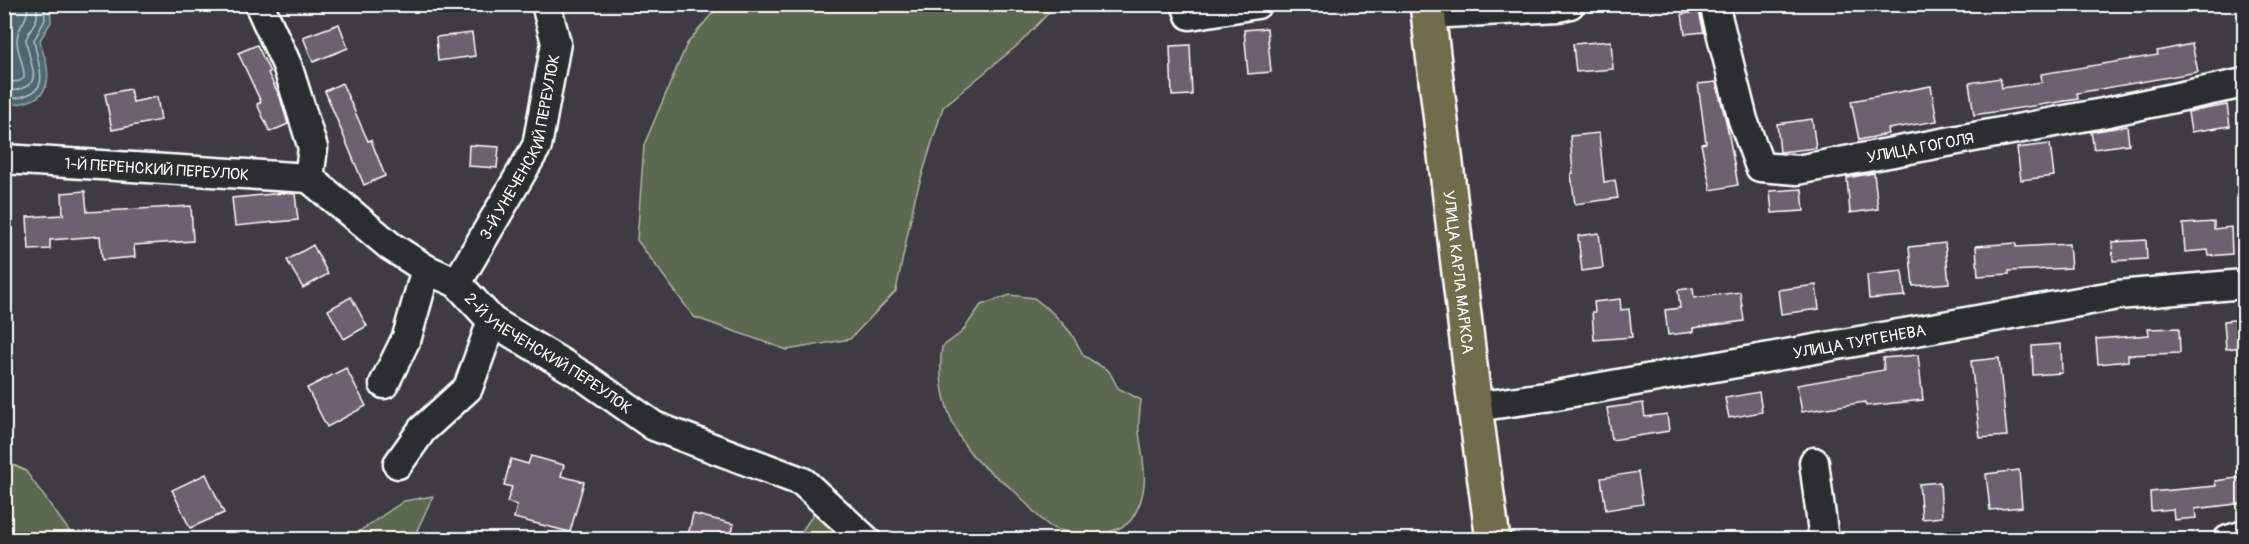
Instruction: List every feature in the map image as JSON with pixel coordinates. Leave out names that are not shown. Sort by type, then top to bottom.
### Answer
[{"type":"main road","name":"УЛИЦА КАРЛА МАРКСА","points":[[1427,9],[1493,540]]},
{"type":"street","points":[[258,4],[287,65],[313,147],[309,178]]},
{"type":"street","name":"3-Й УНЕЧЕНСКИЙ ПЕРЕУЛОК","points":[[457,283],[537,146],[556,43],[546,4]]},
{"type":"street","points":[[1186,4],[1190,15],[1257,4]]},
{"type":"street","points":[[1427,9],[1559,7],[1570,4]]},
{"type":"street","name":"УЛИЦА ГОГОЛЯ","points":[[1714,4],[1743,120],[1760,166],[1797,170],[2103,113],[2244,83]]},
{"type":"street","name":"1-Й ПЕРЕНСКИЙ ПЕРЕУЛОК","points":[[4,159],[309,178]]},
{"type":"street","name":"2-Й УНЕЧЕНСКИЙ ПЕРЕУЛОК","points":[[309,178],[390,246],[426,269],[457,283],[492,321],[583,376],[654,426],[803,482],[866,540]]},
{"type":"street","points":[[384,384],[407,337],[426,269]]},
{"type":"street","name":"УЛИЦА ТУРГЕНЕВА","points":[[1475,407],[1545,398],[2118,295],[2244,284]]},
{"type":"street","points":[[398,464],[422,430],[468,388],[492,321]]},
{"type":"street","points":[[1814,462],[1824,540]]},
{"type":"street","points":[[2228,540],[2244,535]]},
{"type":"green space","points":[[719,5],[1056,5],[1019,44],[943,107],[915,198],[896,291],[850,339],[787,350],[694,317],[637,240],[644,145],[687,44]]},
{"type":"green space","points":[[1010,295],[1034,298],[1054,314],[1071,333],[1084,356],[1109,371],[1118,388],[1141,400],[1139,428],[1144,487],[1138,509],[1128,523],[1119,528],[1102,534],[1089,535],[1048,525],[1013,490],[977,460],[966,447],[953,424],[942,386],[942,347],[962,332],[981,305]]},
{"type":"green space","points":[[5,461],[25,470],[75,539],[5,539]]},
{"type":"green space","points":[[433,496],[413,539],[348,539],[404,501]]},
{"type":"green space","points":[[818,507],[854,540],[796,540]]},
{"type":"water","points":[[4,5],[50,5],[51,22],[40,40],[47,67],[46,86],[42,93],[30,101],[5,106]]},
{"type":"building","points":[[1699,12],[1704,32],[1685,34],[1682,14]]},
{"type":"building","points":[[339,24],[348,48],[313,62],[303,37]]},
{"type":"building","points":[[1267,28],[1271,72],[1248,74],[1244,30]]},
{"type":"building","points":[[472,33],[475,56],[438,61],[436,37]]},
{"type":"building","points":[[1611,41],[1613,69],[1576,72],[1573,44]]},
{"type":"building","points":[[2192,44],[2198,72],[2077,93],[2078,99],[1974,115],[1969,83],[2000,78],[2002,88],[2042,82],[2041,74],[2158,55],[2157,51]]},
{"type":"building","points":[[257,45],[280,97],[288,124],[270,132],[257,104],[261,102],[238,53]]},
{"type":"building","points":[[1190,45],[1192,95],[1172,96],[1170,46]]},
{"type":"building","points":[[1716,82],[1738,185],[1711,190],[1701,144],[1706,143],[1698,84]]},
{"type":"building","points":[[342,83],[368,141],[371,140],[385,176],[364,185],[325,91]]},
{"type":"building","points":[[1931,86],[1937,121],[1887,129],[1888,134],[1859,140],[1851,101]]},
{"type":"building","points":[[130,89],[133,102],[157,97],[161,120],[112,130],[105,94]]},
{"type":"building","points":[[2227,105],[2230,126],[2191,132],[2188,112]]},
{"type":"building","points":[[1812,119],[1816,148],[1780,152],[1777,124]]},
{"type":"building","points":[[2127,126],[2129,144],[2094,149],[2091,132]]},
{"type":"building","points":[[1599,133],[1604,182],[1615,180],[1618,198],[1575,204],[1570,136]]},
{"type":"building","points":[[2050,144],[2054,176],[2021,180],[2017,148]]},
{"type":"building","points":[[469,145],[499,147],[497,168],[468,166]]},
{"type":"building","points":[[1874,173],[1878,209],[1850,213],[1847,178]]},
{"type":"building","points":[[1802,189],[1804,211],[1772,213],[1770,191]]},
{"type":"building","points":[[85,191],[87,212],[191,206],[193,241],[134,245],[135,257],[102,260],[100,236],[50,240],[50,249],[29,250],[27,217],[63,215],[62,193]]},
{"type":"building","points":[[295,194],[298,220],[235,226],[232,198]]},
{"type":"building","points":[[2214,222],[2214,229],[2231,227],[2232,254],[2209,256],[2208,250],[2185,252],[2183,224]]},
{"type":"building","points":[[1599,233],[1603,268],[1582,271],[1578,236]]},
{"type":"building","points":[[2146,240],[2147,259],[2113,261],[2112,242]]},
{"type":"building","points":[[1945,243],[1949,283],[1913,286],[1909,247]]},
{"type":"building","points":[[2016,243],[2016,247],[2069,244],[2071,268],[2009,271],[2009,274],[1978,276],[1976,246]]},
{"type":"building","points":[[313,245],[328,274],[303,288],[287,260]]},
{"type":"building","points":[[1902,271],[1905,296],[1869,299],[1867,275]]},
{"type":"building","points":[[1816,285],[1819,309],[1781,314],[1778,290]]},
{"type":"building","points":[[1693,288],[1694,298],[1740,292],[1744,321],[1693,328],[1693,332],[1668,335],[1665,310],[1680,308],[1678,290]]},
{"type":"building","points":[[351,297],[367,326],[344,339],[328,310]]},
{"type":"building","points":[[1620,299],[1621,310],[1629,309],[1632,337],[1594,340],[1592,312],[1595,312],[1594,302]]},
{"type":"building","points":[[2244,319],[2244,347],[2226,349],[2224,321]]},
{"type":"building","points":[[2179,328],[2180,353],[2128,355],[2128,361],[2098,364],[2096,339],[2149,335],[2148,329]]},
{"type":"building","points":[[2061,344],[2062,373],[2033,375],[2032,346]]},
{"type":"building","points":[[1918,355],[1923,400],[1866,406],[1865,402],[1802,412],[1797,385],[1884,370],[1883,358]]},
{"type":"building","points":[[1999,358],[2007,436],[1980,438],[1971,361]]},
{"type":"building","points":[[346,368],[366,406],[327,427],[307,388]]},
{"type":"building","points":[[1759,392],[1762,412],[1729,418],[1725,398]]},
{"type":"building","points":[[1643,403],[1645,417],[1667,414],[1669,431],[1612,440],[1607,408]]},
{"type":"building","points":[[531,456],[564,465],[561,476],[584,482],[570,532],[514,518],[517,505],[507,502],[512,487],[504,485],[511,459],[528,464]]},
{"type":"building","points":[[2019,470],[2022,507],[1990,510],[1986,474]]},
{"type":"building","points":[[1638,472],[1643,504],[1606,510],[1601,478]]},
{"type":"building","points":[[206,474],[224,513],[190,528],[172,490]]},
{"type":"building","points":[[2244,477],[2244,503],[2195,509],[2196,518],[2174,520],[2173,509],[2151,511],[2150,492],[2216,486],[2215,481]]},
{"type":"building","points":[[1940,482],[1942,517],[1922,519],[1919,484]]},
{"type":"building","points":[[693,514],[734,524],[730,540],[687,540]]}]
